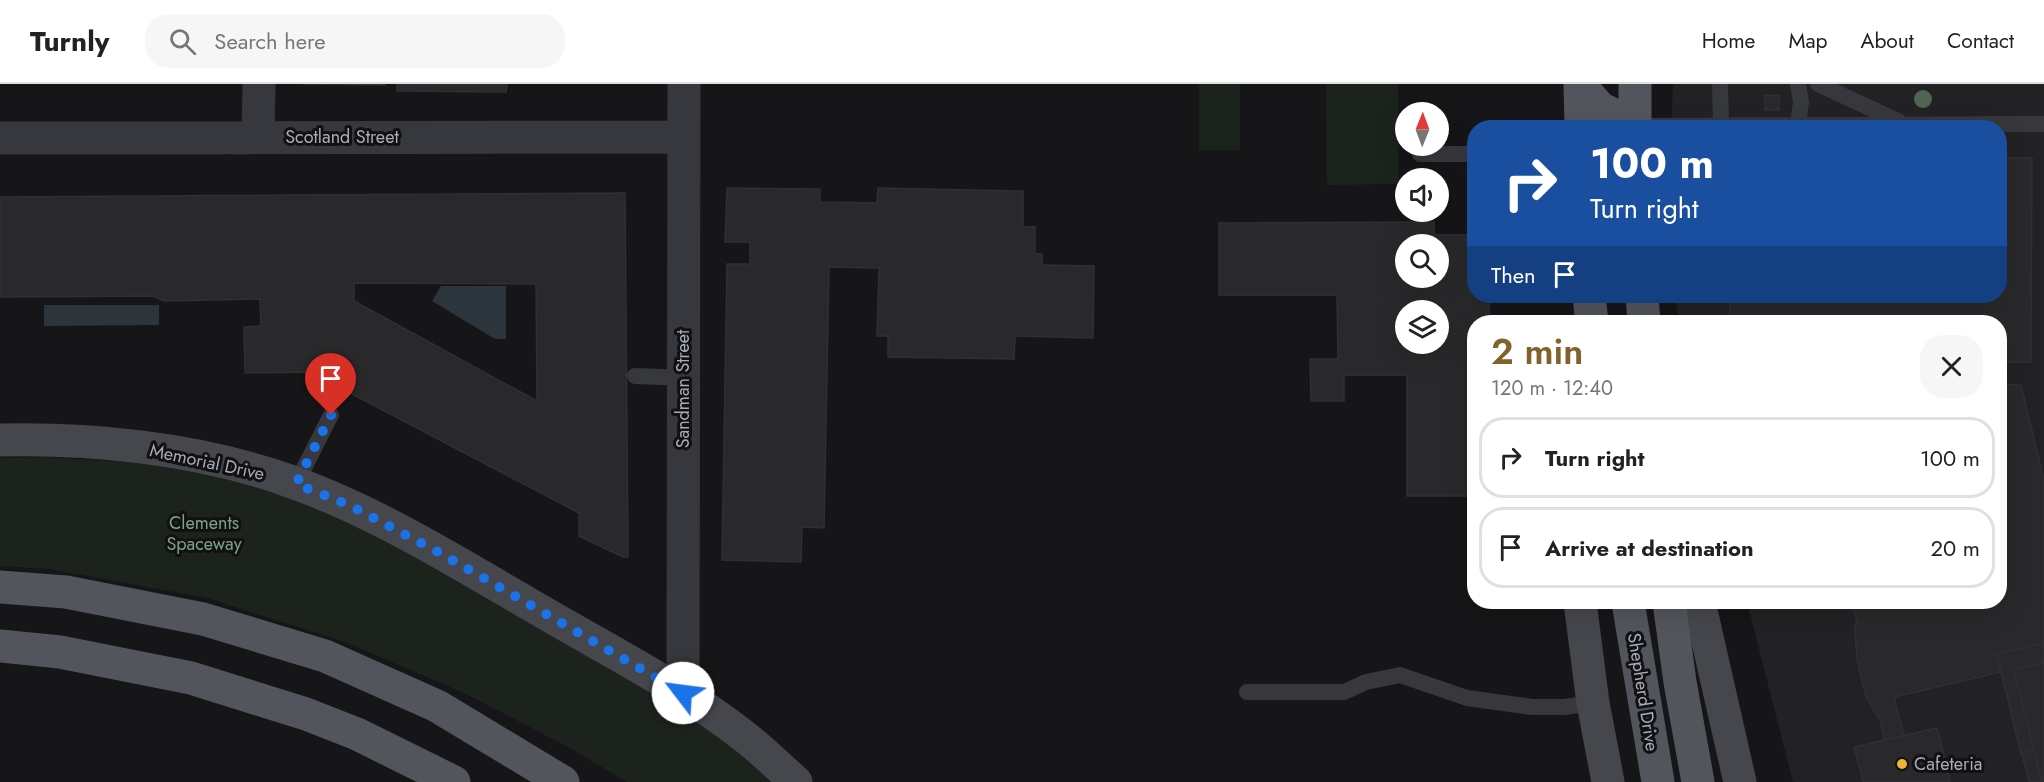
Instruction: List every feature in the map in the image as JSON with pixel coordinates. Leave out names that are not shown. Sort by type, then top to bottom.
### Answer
[{"type":"main road","points":[[1635,84],[1635,120]]},
{"type":"main road","points":[[1580,85],[1600,108],[1622,120]]},
{"type":"main road","points":[[1580,85],[1581,120]]},
{"type":"main road","points":[[0,587],[66,592],[203,619],[325,656],[438,706],[563,782]]},
{"type":"main road","name":"Shepherd Drive","points":[[1629,609],[1658,782]]},
{"type":"main road","points":[[1671,609],[1680,682],[1698,782]]},
{"type":"main road","points":[[0,646],[60,652],[191,678],[306,714],[357,734],[454,782]]},
{"type":"street","points":[[258,137],[259,84]]},
{"type":"street","name":"Sandman Street","points":[[683,693],[684,84]]},
{"type":"street","name":"Scotland Street","points":[[0,138],[684,136]]},
{"type":"street","name":"Memorial Drive","points":[[0,440],[106,444],[153,450],[238,466],[296,484],[349,505],[440,553],[683,693],[746,737],[796,782]]},
{"type":"street","points":[[1581,609],[1593,703],[1608,782]]},
{"type":"street","points":[[1701,609],[1740,782]]},
{"type":"lane","points":[[1720,84],[1721,120]]},
{"type":"lane","points":[[1798,84],[1801,102],[1799,120]]},
{"type":"lane","points":[[1818,84],[1895,120]]},
{"type":"lane","points":[[2007,124],[2044,124]]},
{"type":"lane","points":[[1449,154],[1467,154]]},
{"type":"lane","points":[[635,376],[683,378]]},
{"type":"lane","points":[[296,484],[331,415]]},
{"type":"lane","points":[[1247,692],[1344,692],[1366,682],[1400,675],[1467,698],[1532,707],[1565,707],[1593,703]]},
{"type":"shaded area","points":[[1673,84],[2044,84],[2044,782],[1793,782],[1749,609],[2007,609],[2007,315],[1678,315],[1676,303],[2007,303],[2007,120],[1671,120]]},
{"type":"shaded area","points":[[441,286],[506,286],[506,339],[495,339],[432,301]]},
{"type":"shaded area","points":[[44,305],[159,305],[159,325],[44,326]]},
{"type":"green space","points":[[1199,84],[1240,84],[1240,150],[1199,150]]},
{"type":"green space","points":[[1326,84],[1398,84],[1398,102],[1395,102],[1395,156],[1399,156],[1399,168],[1395,168],[1395,184],[1327,185]]},
{"type":"green space","name":"Clements Spaceway","points":[[44,457],[154,464],[219,472],[290,498],[383,537],[692,715],[776,782],[627,782],[572,749],[464,693],[345,642],[207,598],[49,569],[0,566],[0,458]]},
{"type":"building","points":[[303,84],[385,84],[385,85]]},
{"type":"building","points":[[397,84],[507,84],[506,92],[397,91]]},
{"type":"building","points":[[1765,95],[1779,96],[1779,110],[1765,110]]},
{"type":"building","points":[[2007,158],[2032,158],[2031,362],[2007,362],[2007,315],[1730,315],[1730,303],[2007,303]]},
{"type":"building","points":[[727,188],[820,189],[820,202],[877,203],[878,188],[1023,191],[1023,227],[1035,227],[1035,254],[1042,254],[1042,265],[1094,266],[1093,338],[1015,336],[1014,359],[888,357],[888,336],[877,336],[879,268],[829,267],[824,528],[802,527],[801,562],[722,560],[727,264],[750,264],[750,242],[725,242]]},
{"type":"building","points":[[625,193],[628,557],[623,557],[579,536],[579,513],[337,386],[334,394],[312,383],[313,372],[245,373],[244,327],[261,326],[260,299],[164,301],[153,296],[0,297],[0,197]],"holes":[[[354,283],[536,284],[537,401],[354,301]]]},
{"type":"building","points":[[1434,222],[1434,234],[1395,234],[1395,288],[1449,288],[1449,235],[1467,235],[1467,303],[1489,303],[1489,315],[1467,315],[1467,496],[1407,496],[1407,375],[1344,375],[1344,401],[1311,401],[1310,359],[1338,359],[1337,295],[1219,295],[1219,223]]},
{"type":"building","points":[[2007,384],[2021,385],[2044,480],[2044,643],[1997,654],[2001,672],[1894,697],[1904,736],[1885,740],[1879,716],[1866,696],[1863,685],[1857,658],[1855,624],[1857,623],[1853,609],[2007,609]]},
{"type":"building","points":[[2044,643],[2044,663],[2014,670],[2034,749],[2021,754],[1997,654]]},
{"type":"building","points":[[2044,663],[2044,782],[2042,782],[2014,670]]},
{"type":"building","name":"Cafeteria","points":[[1937,728],[1950,782],[1863,782],[1854,747]]},
{"type":"building","points":[[2034,749],[2042,782],[2029,782],[2022,754]]},
{"type":"place","name":"Cafeteria","points":[[1902,764]]},
{"type":"route","points":[[331,415],[296,484],[349,505],[440,553],[683,693]]}]
